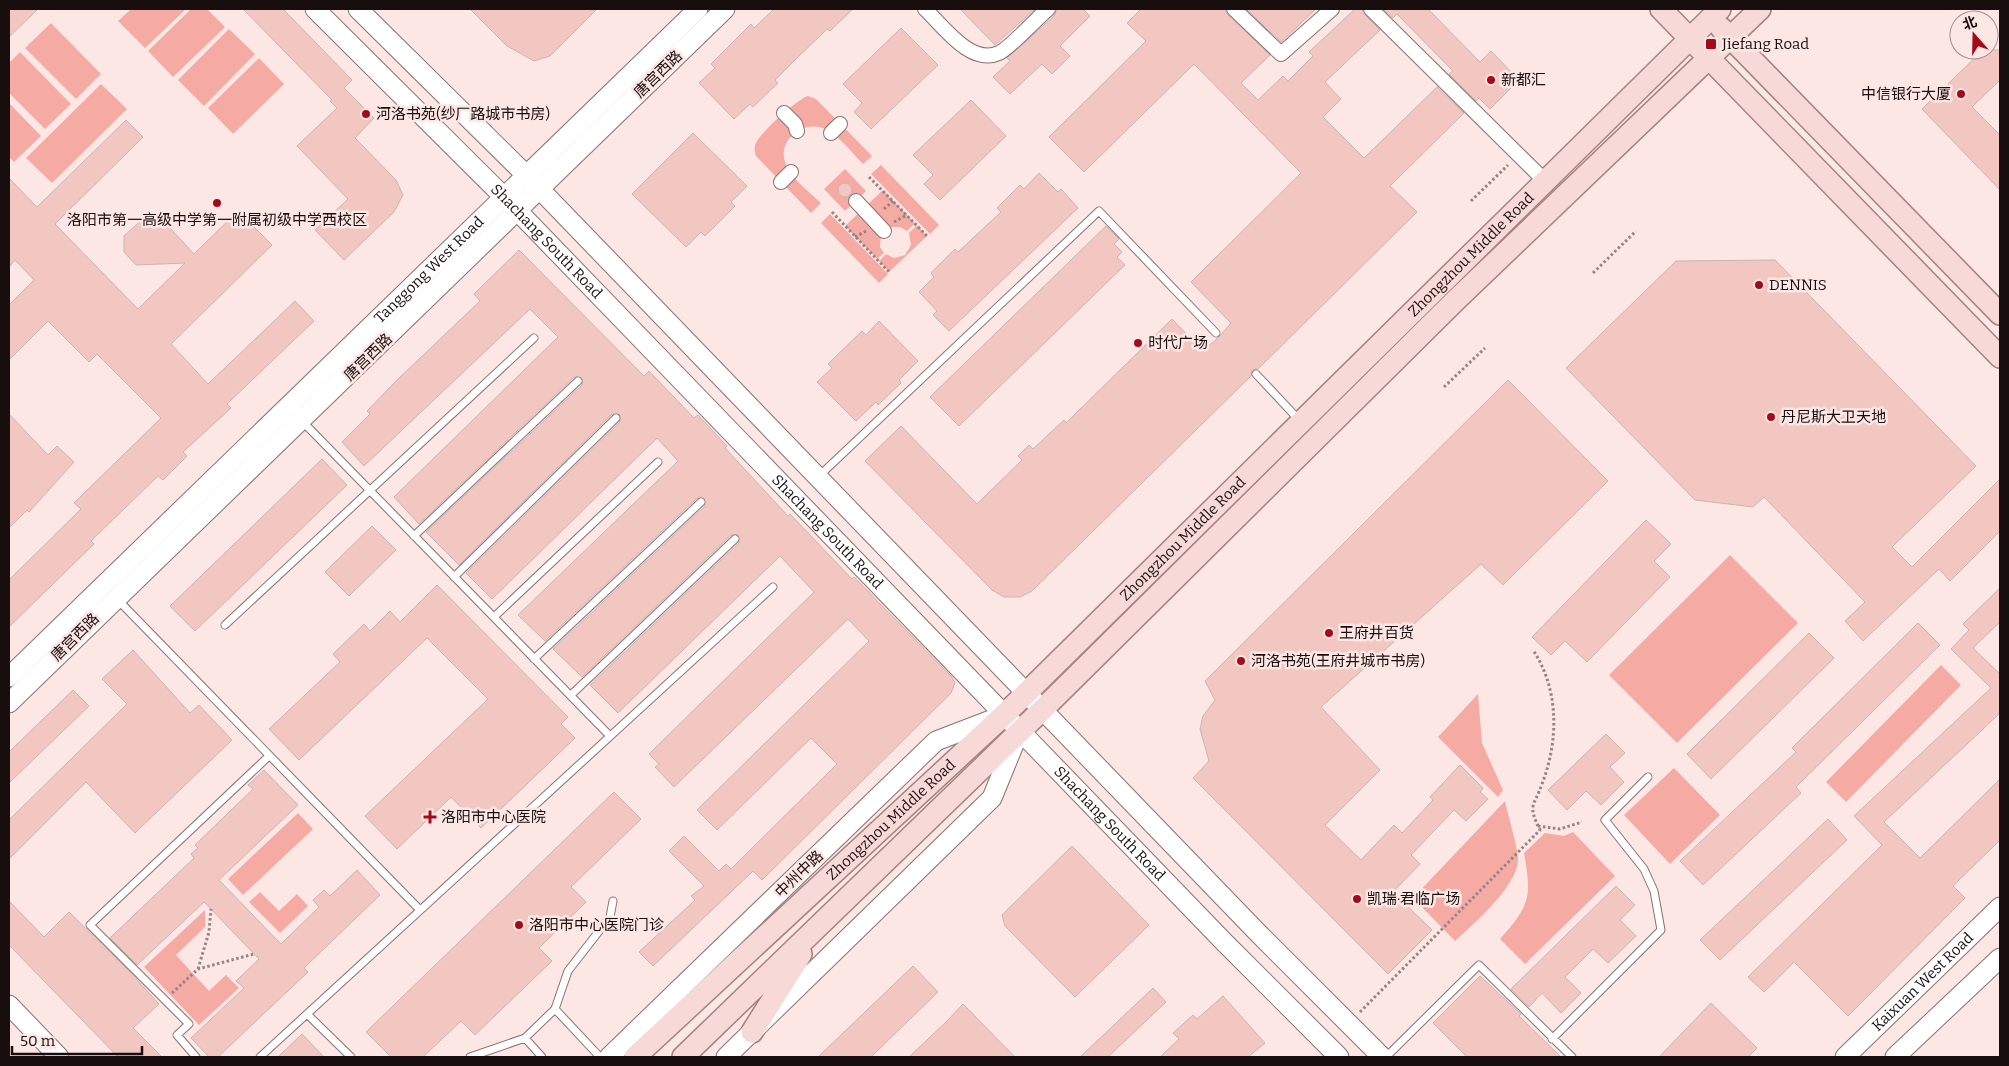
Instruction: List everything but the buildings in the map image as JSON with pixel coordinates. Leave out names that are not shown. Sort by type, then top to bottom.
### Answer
[{"type":"main road","name":"Shachang South Road","points":[[315,9],[519,211],[1004,715],[1339,1057]]},
{"type":"main road","name":"Shachang South Road","points":[[358,9],[534,183],[1042,710],[1382,1057]]},
{"type":"main road","name":"Tanggong West Road","points":[[9,677],[110,592],[295,415],[506,198],[534,183],[698,9]]},
{"type":"main road","name":"唐宫西路","points":[[295,415],[519,211],[534,183],[725,9]]},
{"type":"main road","points":[[1661,9],[2000,357]]},
{"type":"main road","name":"Zhongzhou Middle Road","points":[[683,1057],[1042,710],[1456,300],[1709,60],[1760,9]]},
{"type":"main road","name":"Zhongzhou Middle Road","points":[[635,1057],[1004,715],[1025,692],[1689,38],[1711,12]]},
{"type":"main road","points":[[1711,12],[1731,38],[2000,314]]},
{"type":"main road","name":"唐宫西路","points":[[9,703],[110,592]]},
{"type":"main road","name":"中州中路","points":[[609,1057],[936,741],[1004,715]]},
{"type":"main road","points":[[726,1057],[992,798],[1020,731]]},
{"type":"main road","name":"Kaixuan West Road","points":[[1845,1057],[2000,907]]},
{"type":"main road","points":[[752,1032],[820,925]]},
{"type":"main road","points":[[1895,1057],[2000,958]]},
{"type":"main road","points":[[9,1005],[59,1057]]},
{"type":"street","points":[[925,9],[966,48],[984,56],[1000,53],[1048,9]]},
{"type":"street","points":[[1234,9],[1281,54],[1332,9]]},
{"type":"street","points":[[1371,9],[1545,181]]},
{"type":"street","points":[[784,113],[794,124],[797,131]]},
{"type":"street","points":[[856,201],[884,231]]},
{"type":"lane","points":[[818,478],[1099,211],[1216,333]]},
{"type":"lane","points":[[225,624],[534,338]]},
{"type":"lane","points":[[1256,374],[1300,422]]},
{"type":"lane","points":[[414,536],[578,381]]},
{"type":"lane","points":[[295,415],[610,736]]},
{"type":"lane","points":[[454,577],[616,418]]},
{"type":"lane","points":[[494,617],[658,462]]},
{"type":"lane","points":[[534,659],[701,502]]},
{"type":"lane","points":[[571,696],[735,539]]},
{"type":"lane","points":[[260,1057],[772,587]]},
{"type":"lane","points":[[110,592],[420,910]]},
{"type":"lane","points":[[196,1057],[176,1035],[189,1024],[90,925],[268,756]]},
{"type":"lane","points":[[1552,1039],[1661,930],[1654,891],[1644,869],[1605,820],[1648,777]]},
{"type":"lane","points":[[470,1057],[525,1038],[554,1009],[568,971],[610,917],[613,901]]},
{"type":"lane","points":[[1386,1057],[1479,965],[1572,1057]]},
{"type":"lane","points":[[554,1009],[600,1057]]},
{"type":"lane","points":[[307,1014],[351,1057]]},
{"type":"lane","points":[[525,1038],[542,1057]]},
{"type":"path","points":[[1471,201],[1509,164]]},
{"type":"path","points":[[869,177],[928,237]]},
{"type":"path","points":[[832,212],[890,274]]},
{"type":"path","points":[[1593,273],[1636,231]]},
{"type":"path","points":[[1444,387],[1484,348]]},
{"type":"path","points":[[1349,1024],[1540,830],[1532,813],[1534,800],[1542,784],[1555,719],[1544,666],[1533,650]]},
{"type":"path","points":[[1538,826],[1560,830],[1582,822]]},
{"type":"path","points":[[198,970],[209,932],[211,909]]},
{"type":"path","points":[[165,1000],[198,970],[254,954]]},
{"type":"shaded area","points":[[131,9],[186,9],[145,48],[118,21]]},
{"type":"shaded area","points":[[191,9],[207,9],[225,27],[173,77],[148,51]]},
{"type":"shaded area","points":[[51,23],[101,74],[76,99],[25,48]]},
{"type":"shaded area","points":[[229,29],[255,54],[204,106],[178,80]]},
{"type":"shaded area","points":[[20,52],[71,104],[45,129],[9,93],[9,63]]},
{"type":"shaded area","points":[[259,58],[284,84],[233,134],[208,108]]},
{"type":"shaded area","points":[[101,84],[127,109],[52,183],[26,158]]},
{"type":"shaded area","points":[[808,96],[816,99],[872,156],[863,164],[837,137],[827,130],[818,127],[800,129],[793,134],[784,149],[784,158],[787,167],[794,177],[821,203],[811,213],[756,156],[755,150],[757,141],[773,123],[788,109]]},
{"type":"shaded area","points":[[9,103],[41,136],[14,162],[9,157]]},
{"type":"shaded area","points":[[881,165],[939,225],[930,234],[871,174]]},
{"type":"shaded area","points":[[845,169],[866,191],[845,211],[824,189]]},
{"type":"shaded area","points":[[883,190],[915,223],[907,231],[900,227],[889,227],[881,235],[880,247],[884,253],[877,259],[845,226]]},
{"type":"shaded area","points":[[830,214],[888,274],[879,283],[821,223]]},
{"type":"shaded area","points":[[917,225],[927,236],[889,272],[879,261],[886,254],[894,258],[905,255],[911,245],[909,233]]},
{"type":"shaded area","points":[[1730,555],[1798,623],[1677,743],[1609,675]]},
{"type":"shaded area","points":[[1941,665],[1961,685],[1846,802],[1826,782]]},
{"type":"shaded area","points":[[1478,694],[1482,743],[1503,790],[1498,797],[1438,737]]},
{"type":"shaded area","points":[[1674,768],[1720,815],[1670,864],[1624,815]]},
{"type":"shaded area","points":[[1505,801],[1517,851],[1517,868],[1512,880],[1494,903],[1455,941],[1413,898]]},
{"type":"shaded area","points":[[298,813],[313,829],[243,895],[228,879]]},
{"type":"shaded area","points":[[1573,832],[1615,876],[1525,964],[1500,939],[1518,918],[1526,900],[1528,881],[1524,853],[1545,833],[1564,836]]},
{"type":"shaded area","points":[[260,892],[279,911],[297,894],[308,906],[280,933],[249,902]]},
{"type":"shaded area","points":[[205,910],[205,927],[176,955],[209,991],[226,975],[239,988],[199,1025],[144,967]]},
{"type":"place","name":"Jiefang Road","points":[[1711,44]]},
{"type":"place","name":"新都汇","points":[[1491,80]]},
{"type":"place","name":"中信银行大厦","points":[[1961,94]]},
{"type":"place","name":"河洛书苑(纱厂路城市书房)","points":[[366,114]]},
{"type":"place","name":"洛阳市第一高级中学第一附属初级中学西校区","points":[[217,203]]},
{"type":"place","name":"DENNIS","points":[[1759,285]]},
{"type":"place","name":"时代广场","points":[[1138,343]]},
{"type":"place","name":"丹尼斯大卫天地","points":[[1771,417]]},
{"type":"place","name":"王府井百货","points":[[1329,633]]},
{"type":"place","name":"河洛书苑(王府井城市书房)","points":[[1241,661]]},
{"type":"place","name":"洛阳市中心医院","points":[[430,817]]},
{"type":"place","name":"凯瑞·君临广场","points":[[1357,899]]},
{"type":"place","name":"洛阳市中心医院门诊","points":[[519,925]]}]
